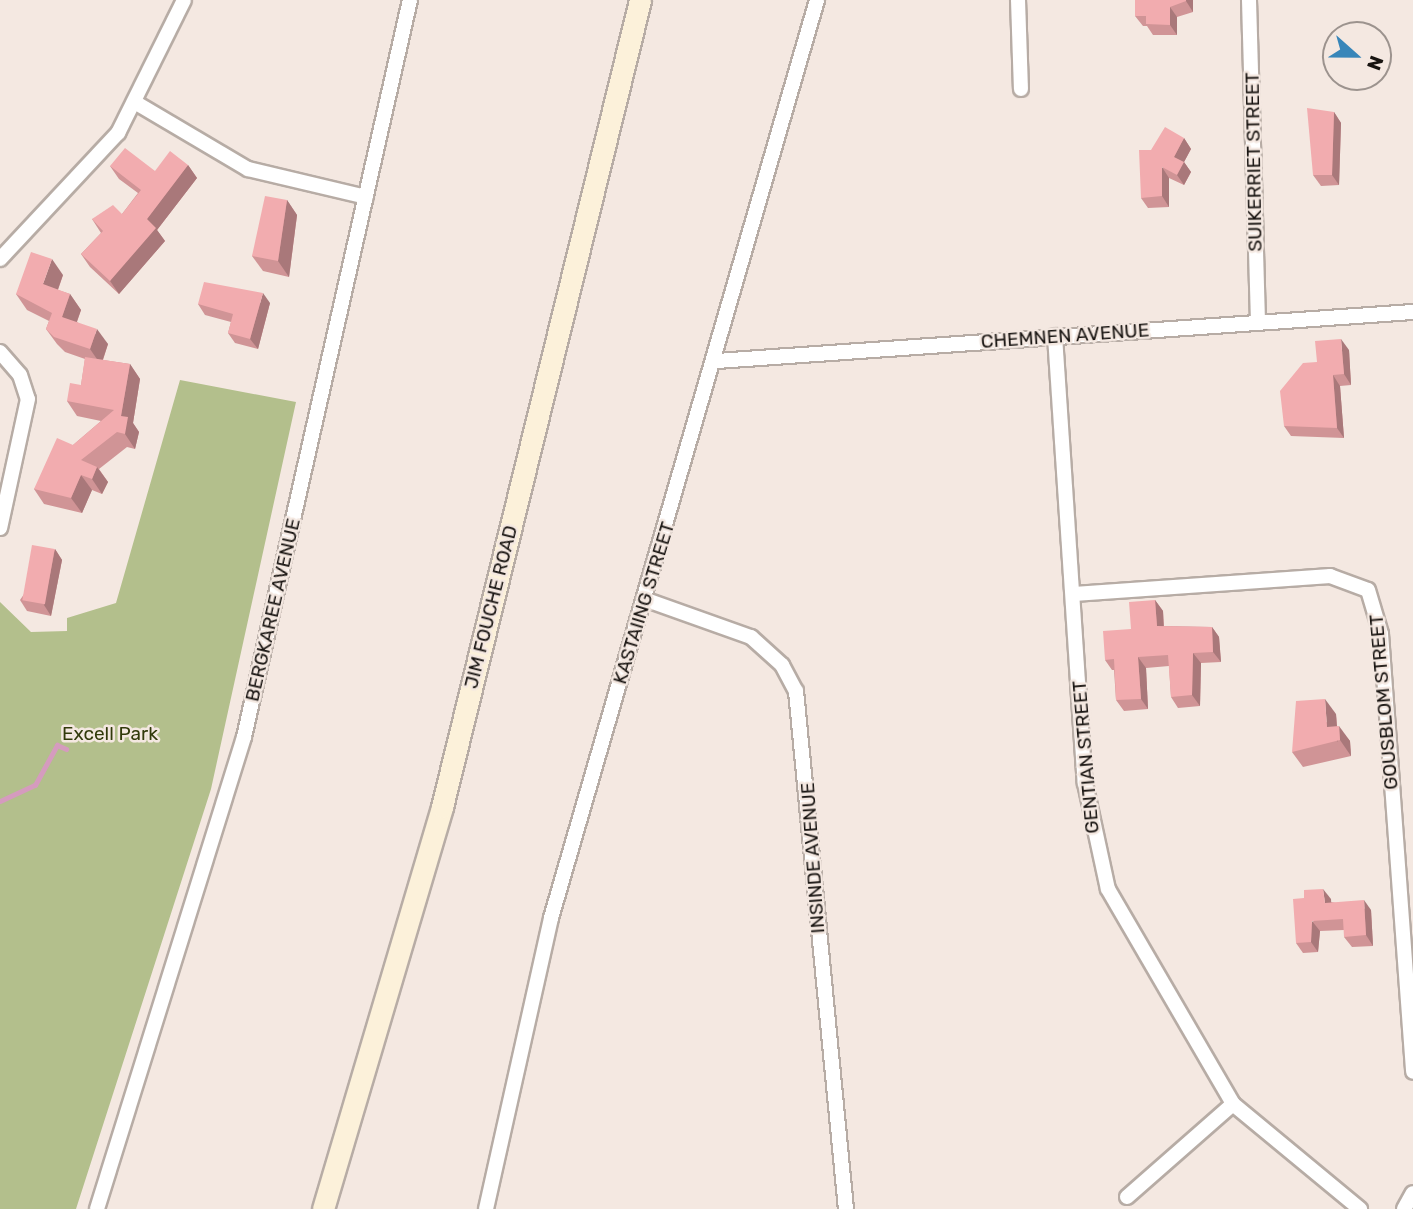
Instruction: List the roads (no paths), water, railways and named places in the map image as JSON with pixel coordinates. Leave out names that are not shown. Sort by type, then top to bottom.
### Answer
[{"type":"street","points":[[0,258],[103,151],[138,103],[184,0]]},
{"type":"street","name":"BERGKAREE AVENUE","points":[[97,1209],[241,750],[410,0]]},
{"type":"street","name":"JIM FOUCHE ROAD","points":[[323,1209],[442,807],[640,0]]},
{"type":"street","name":"KASTAIING STREET","points":[[486,1209],[544,943],[644,599],[717,361],[817,0]]},
{"type":"street","points":[[1018,0],[1021,89]]},
{"type":"street","name":"SUIKERRIET STREET","points":[[1250,0],[1258,323]]},
{"type":"street","points":[[138,103],[248,169],[366,197]]},
{"type":"street","name":"CHEMNEN AVENUE","points":[[717,361],[1413,312]]},
{"type":"street","name":"GENTIAN STREET","points":[[1055,336],[1085,783],[1100,865],[1233,1104],[1360,1209]]},
{"type":"street","points":[[0,352],[20,375],[28,399],[0,528]]},
{"type":"street","name":"GOUSBLOM STREET","points":[[1074,594],[1330,576],[1368,590],[1381,634],[1413,1072]]},
{"type":"street","name":"INSINDE AVENUE","points":[[644,599],[751,637],[782,665],[796,691],[846,1209]]},
{"type":"street","points":[[1127,1198],[1233,1104]]},
{"type":"street","points":[[1404,1209],[1413,1193]]},
{"type":"waterway","points":[[0,801],[35,785],[57,745],[66,749]]},
{"type":"park label","name":"Excell Park","points":[[110,734]]}]
